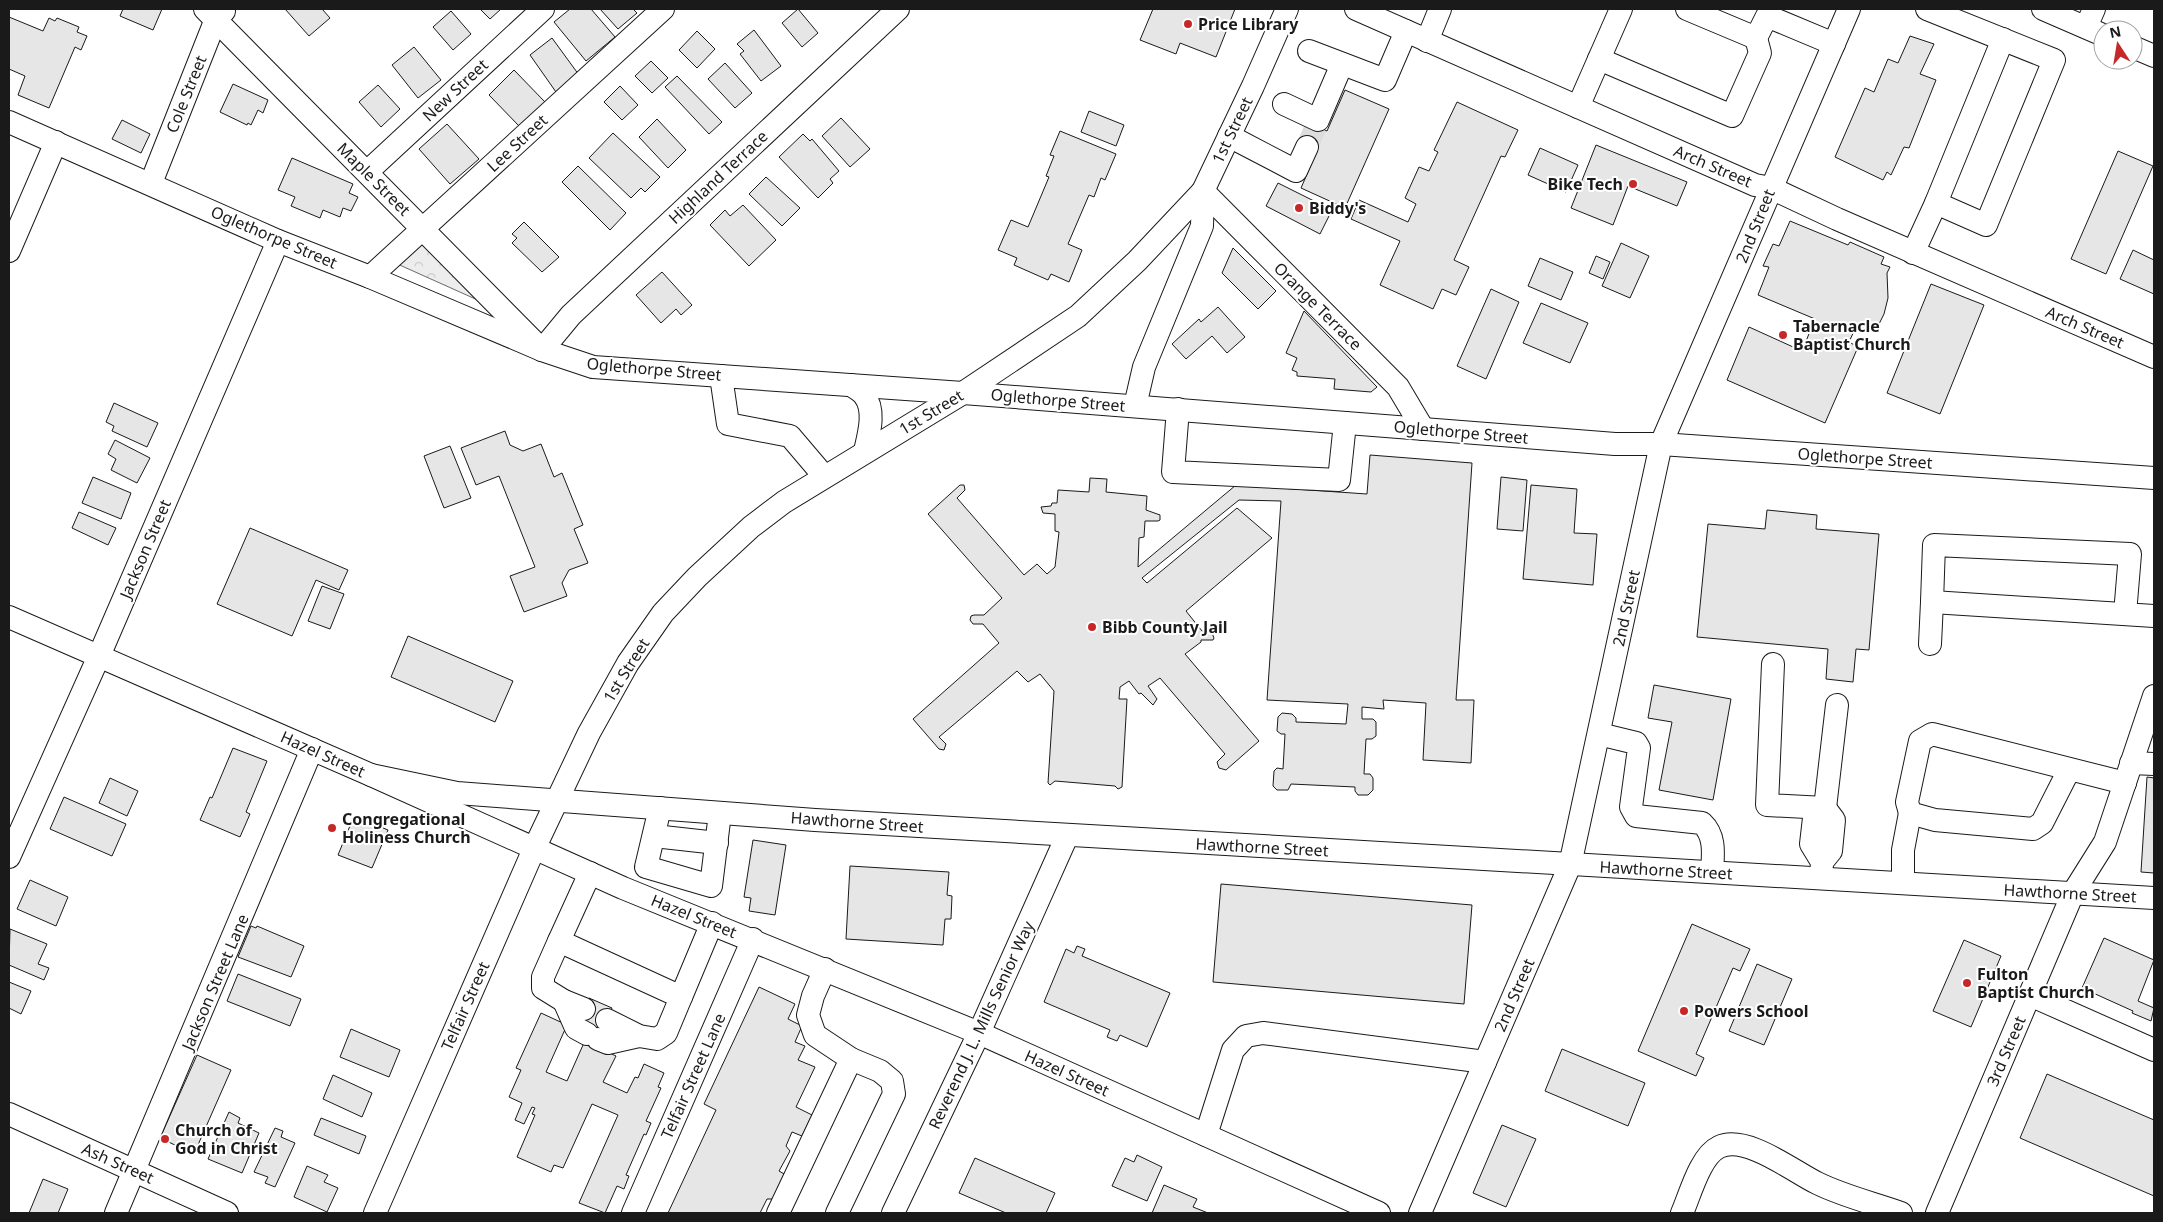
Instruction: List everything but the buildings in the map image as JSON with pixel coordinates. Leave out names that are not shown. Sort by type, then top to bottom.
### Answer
[{"type":"street","name":"New Street","points":[[367,172],[544,9]]},
{"type":"street","name":"Lee Street","points":[[370,277],[424,230],[663,9]]},
{"type":"street","name":"Highland Terrace","points":[[542,350],[571,315],[898,9]]},
{"type":"street","name":"1st Street","points":[[557,801],[589,733],[628,663],[663,613],[697,577],[751,528],[784,502],[963,393],[1078,316],[1164,234],[1203,191],[1286,9]]},
{"type":"street","name":"Arch Street","points":[[1356,9],[1755,185],[1771,188],[2154,357]]},
{"type":"street","points":[[1427,40],[1440,9]]},
{"type":"street","points":[[1578,107],[1621,9]]},
{"type":"street","points":[[1687,9],[1756,38]]},
{"type":"street","name":"2nd Street","points":[[1420,1213],[1570,866],[1661,444],[1849,9]]},
{"type":"street","points":[[1927,9],[2054,60],[1986,225],[1936,203]]},
{"type":"street","points":[[2043,9],[2093,24]]},
{"type":"street","name":"Maple Street","points":[[216,12],[367,172],[542,350]]},
{"type":"street","name":"Cole Street","points":[[151,184],[216,12]]},
{"type":"street","points":[[1599,59],[1732,116],[1760,53],[1756,38],[1767,16],[1834,44]]},
{"type":"street","points":[[1309,51],[1385,80],[1406,31]]},
{"type":"street","points":[[1914,252],[2003,39]]},
{"type":"street","points":[[1284,104],[1317,123],[1342,64]]},
{"type":"street","name":"Oglethorpe Street","points":[[9,122],[278,241],[370,277],[542,350],[593,367],[963,393],[1615,444],[1661,444],[2154,478]]},
{"type":"street","points":[[1229,136],[1296,171],[1307,147]]},
{"type":"street","points":[[9,251],[56,142]]},
{"type":"street","points":[[1135,406],[1144,367],[1202,226],[1203,191]]},
{"type":"street","name":"Orange Terrace","points":[[1203,191],[1398,387],[1423,429]]},
{"type":"street","name":"Jackson Street","points":[[9,857],[99,656],[278,241]]},
{"type":"street","points":[[721,376],[728,424],[790,436],[824,476]]},
{"type":"street","points":[[851,385],[865,395],[870,411],[871,428],[865,451]]},
{"type":"street","points":[[1178,410],[1173,472],[1339,480],[1345,423]]},
{"type":"street","points":[[1930,644],[1934,545],[2130,554],[2125,614]]},
{"type":"street","points":[[1932,602],[2154,616]]},
{"type":"street","name":"Hazel Street","points":[[9,617],[636,893],[753,939],[979,1033],[1379,1213]]},
{"type":"street","points":[[1773,664],[1767,805],[1825,808]]},
{"type":"street","points":[[1821,870],[1831,851],[1834,820],[1825,808],[1837,705]]},
{"type":"street","name":"3rd Street","points":[[1937,1213],[2073,893],[2105,842],[2152,710]]},
{"type":"street","points":[[1599,734],[1636,743],[1639,748],[1631,807],[1636,816],[1702,823],[1709,829],[1713,845],[1712,872]]},
{"type":"street","points":[[1903,882],[1903,850],[1910,813],[1907,802],[1920,741],[1926,736],[1932,734],[2069,770],[2128,773],[2154,764]]},
{"type":"street","name":"Jackson Street Lane","points":[[116,1213],[312,749]]},
{"type":"street","points":[[1910,813],[1935,820],[2033,829],[2042,823],[2069,770]]},
{"type":"street","name":"Hawthorne Street","points":[[371,775],[457,793],[720,813],[1570,866],[1712,872],[1821,870],[1903,882],[2154,898]]},
{"type":"street","name":"Telfair Street","points":[[375,1213],[534,849],[557,801]]},
{"type":"street","points":[[636,893],[646,867],[660,808]]},
{"type":"street","points":[[646,867],[711,886],[720,813]]},
{"type":"street","points":[[654,836],[717,843]]},
{"type":"street","name":"Reverend J. L. Mills Senior Way","points":[[897,1212],[1067,836]]},
{"type":"street","points":[[590,873],[542,977],[543,988],[574,1005],[576,1028],[657,1039],[666,1033],[712,923]]},
{"type":"street","name":"Telfair Street Lane","points":[[633,1213],[753,939]]},
{"type":"street","points":[[560,941],[681,997]]},
{"type":"street","points":[[825,970],[813,996],[808,1014],[815,1035],[852,1059],[880,1071],[892,1081],[894,1094],[837,1213]]},
{"type":"street","points":[[2030,995],[2154,1050]]},
{"type":"street","points":[[1206,1135],[1234,1050],[1246,1036],[1263,1033],[1485,1062]]},
{"type":"street","points":[[778,1213],[852,1059]]},
{"type":"street","name":"Ash Street","points":[[9,1114],[227,1213]]},
{"type":"street","points":[[1682,1213],[1708,1155],[1727,1145],[1743,1146],[1787,1163],[1817,1183],[1901,1213]]},
{"type":"green space","points":[[423,235],[491,306],[393,262]]},
{"type":"tunnel","points":[[1307,147],[1316,126]]},
{"type":"place","name":"Price Library","points":[[1188,24]]},
{"type":"place","name":"Bike Tech","points":[[1633,184]]},
{"type":"place","name":"Biddy's","points":[[1299,208]]},
{"type":"place","name":"Tabernacle Baptist Church","points":[[1783,335]]},
{"type":"place","name":"Bibb County Jail","points":[[1092,627]]},
{"type":"place","name":"Congregational Holiness Church","points":[[332,828]]},
{"type":"place","name":"Fulton Baptist Church","points":[[1967,983]]},
{"type":"place","name":"Powers School","points":[[1684,1011]]},
{"type":"place","name":"Church of God in Christ","points":[[165,1139]]}]
